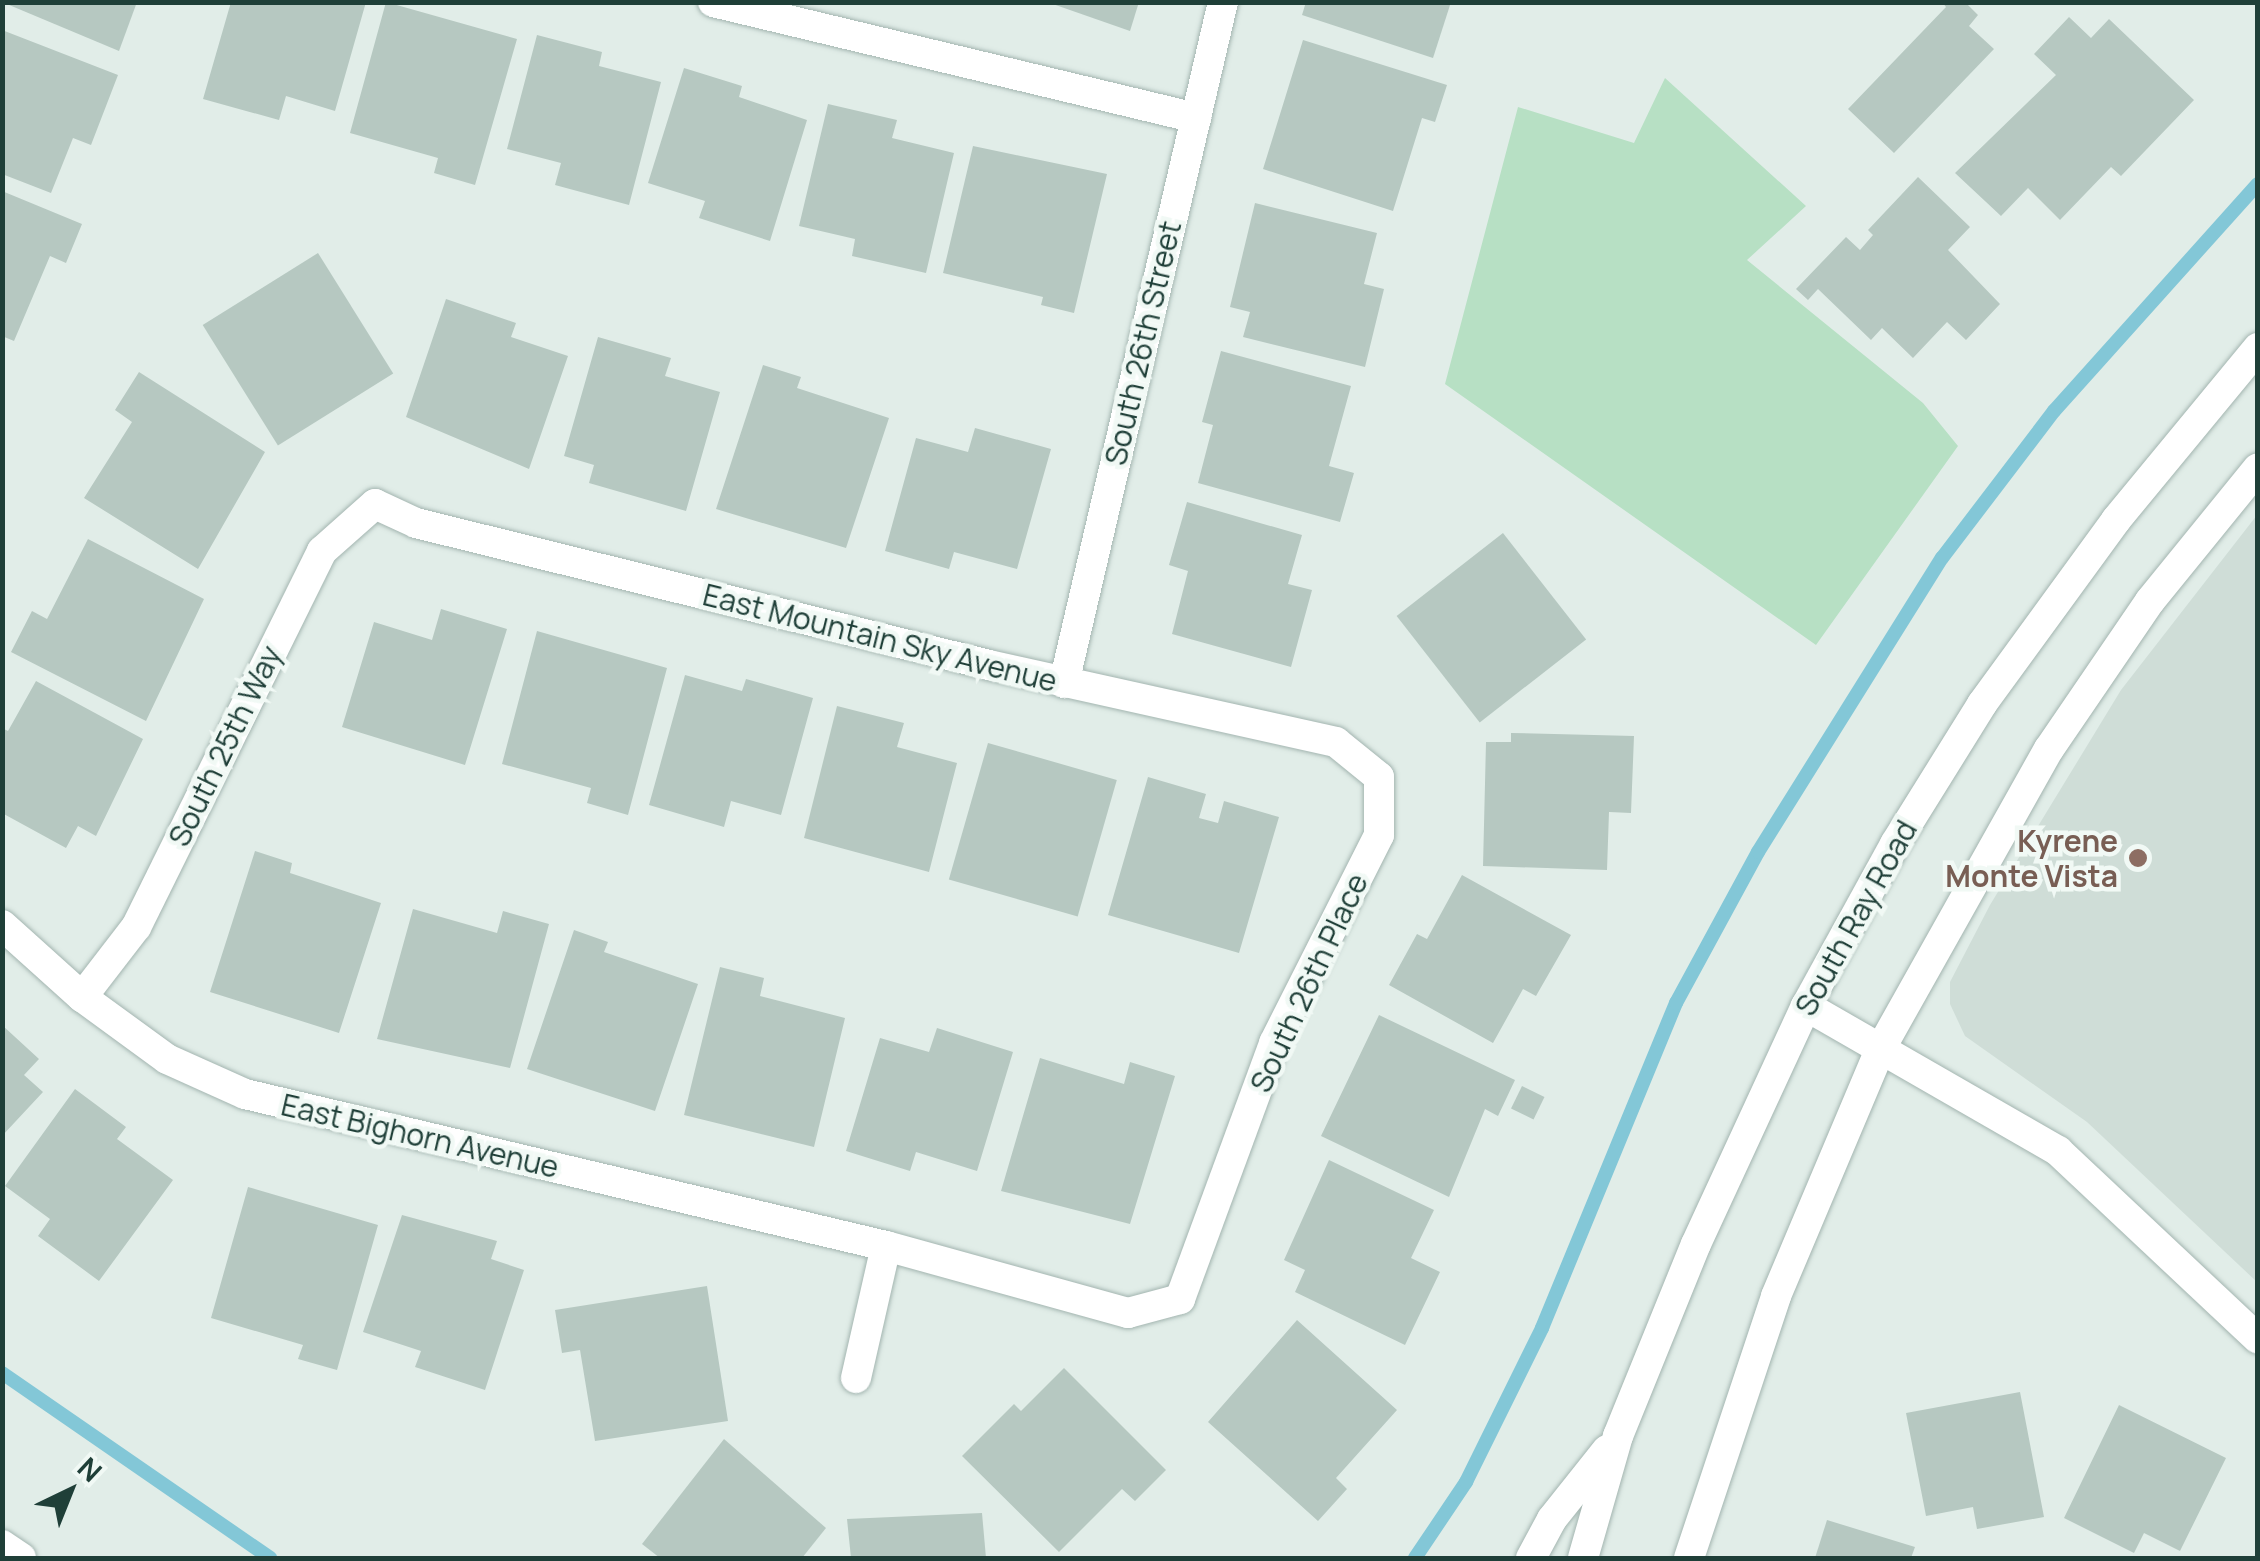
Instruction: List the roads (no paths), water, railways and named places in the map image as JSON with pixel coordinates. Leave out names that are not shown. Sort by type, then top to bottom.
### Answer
[{"type":"street","points":[[713,2],[1196,118]]},
{"type":"street","name":"South 26th Street","points":[[1064,683],[1224,2]]},
{"type":"street","name":"South Ray Road","points":[[1582,1558],[1618,1436],[1806,1006],[1982,704],[2116,520],[2258,348]]},
{"type":"street","points":[[1689,1558],[1764,1328],[1882,1048],[2056,739],[2150,601],[2258,468]]},
{"type":"street","name":"East Mountain Sky Avenue","points":[[376,504],[416,523],[1064,683],[1336,742],[1379,776]]},
{"type":"street","name":"South 25th Way","points":[[82,997],[136,927],[322,550],[376,504]]},
{"type":"street","name":"South 26th Place","points":[[1180,1299],[1274,1043],[1378,835],[1379,776]]},
{"type":"street","name":"East Bighorn Avenue","points":[[2,925],[82,997],[167,1059],[244,1094],[886,1246],[1128,1313],[1180,1299]]},
{"type":"street","points":[[1806,1006],[2058,1151],[2258,1339]]},
{"type":"street","points":[[856,1378],[886,1246]]},
{"type":"street","points":[[1531,1558],[1552,1519],[1618,1436]]},
{"type":"street","points":[[2,1545],[22,1558]]},
{"type":"waterway","points":[[1415,1558],[1466,1482],[1542,1328],[1676,1003],[1758,852],[1942,558],[2054,411],[2258,184]]},
{"type":"waterway","points":[[2,1373],[270,1558]]},
{"type":"place","name":"Kyrene Monte Vista","points":[[2138,858]]}]
